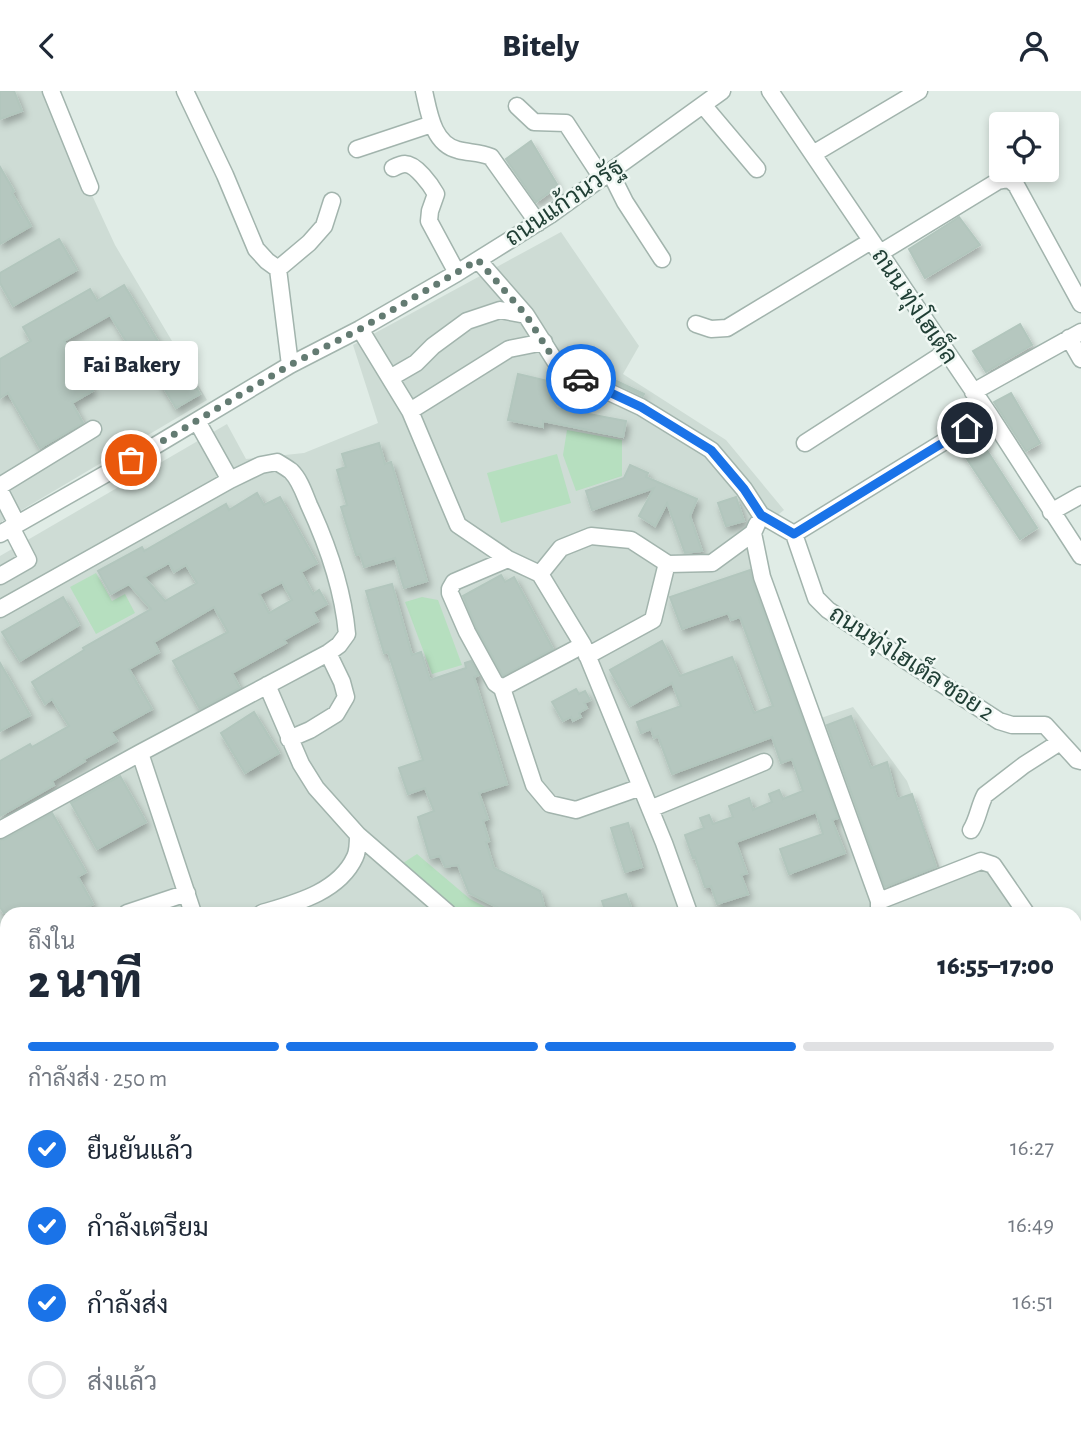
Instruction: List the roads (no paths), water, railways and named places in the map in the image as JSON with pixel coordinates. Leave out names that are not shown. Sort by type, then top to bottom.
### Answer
[{"type":"street","points":[[51,91],[90,187]]},
{"type":"street","points":[[185,91],[256,249],[278,268]]},
{"type":"street","points":[[424,91],[432,124],[446,146],[491,157],[538,223]]},
{"type":"street","name":"ถนนแก้วนวรัฐ","points":[[9,528],[290,365],[360,329],[457,273],[538,223],[722,91]]},
{"type":"street","name":"ถนน ทุ่งโฮเต็ล","points":[[770,91],[989,414],[1081,556]]},
{"type":"street","points":[[813,154],[919,91]]},
{"type":"street","points":[[703,105],[757,169]]},
{"type":"street","points":[[517,106],[534,122],[566,123],[606,175],[662,259]]},
{"type":"street","points":[[357,149],[432,124]]},
{"type":"street","points":[[393,167],[403,164],[413,166],[436,194],[429,221],[457,273]]},
{"type":"street","points":[[696,324],[711,329],[727,328],[998,181],[1009,179],[1016,185],[1081,304]]},
{"type":"street","points":[[278,268],[309,243],[324,226],[332,201]]},
{"type":"street","points":[[478,260],[526,315],[560,369],[641,407],[711,450],[744,489],[761,515],[794,534],[989,414]]},
{"type":"street","points":[[278,268],[290,365]]},
{"type":"street","points":[[390,378],[416,363],[433,346],[467,321],[500,310],[526,315]]},
{"type":"street","points":[[360,329],[410,411],[458,525],[508,559],[540,574],[585,651],[687,907]]},
{"type":"street","points":[[973,392],[1075,335],[1081,359]]},
{"type":"street","points":[[410,411],[509,349],[544,342]]},
{"type":"street","points":[[805,443],[946,352]]},
{"type":"street","points":[[197,421],[230,480]]},
{"type":"street","points":[[25,594],[5,573],[29,560],[9,528],[0,489],[93,429]]},
{"type":"street","points":[[0,609],[230,480],[261,465],[278,462],[291,471],[299,482],[321,531],[338,585],[347,634],[339,645],[328,653],[0,830]]},
{"type":"street","points":[[1051,512],[1081,495]]},
{"type":"street","points":[[540,574],[561,548],[592,536],[631,540],[667,563],[712,563],[753,533],[761,515]]},
{"type":"street","points":[[753,533],[762,577],[879,907],[981,861],[993,865],[1022,907]]},
{"type":"street","name":"ถนนทุ่งโฮเต็ล ซอย 2","points":[[794,534],[816,598],[828,610],[999,721],[1012,725],[1045,725],[1077,760],[1081,761]]},
{"type":"street","points":[[508,559],[454,582],[450,593],[467,632],[495,683],[502,688],[534,785],[550,804],[576,810],[641,787]]},
{"type":"street","points":[[502,688],[653,620],[667,563]]},
{"type":"street","points":[[289,739],[336,714],[346,697],[328,653]]},
{"type":"street","points":[[267,685],[289,739],[316,788],[358,835],[441,907]]},
{"type":"street","points":[[971,830],[978,819],[985,796],[1024,765],[1060,742]]},
{"type":"street","points":[[140,753],[191,907]]},
{"type":"street","points":[[650,809],[764,762]]},
{"type":"street","points":[[303,907],[337,882],[356,856],[358,835]]},
{"type":"street","points":[[145,907],[187,893]]},
{"type":"place","name":"Fai Bakery","points":[[131,460]]}]
